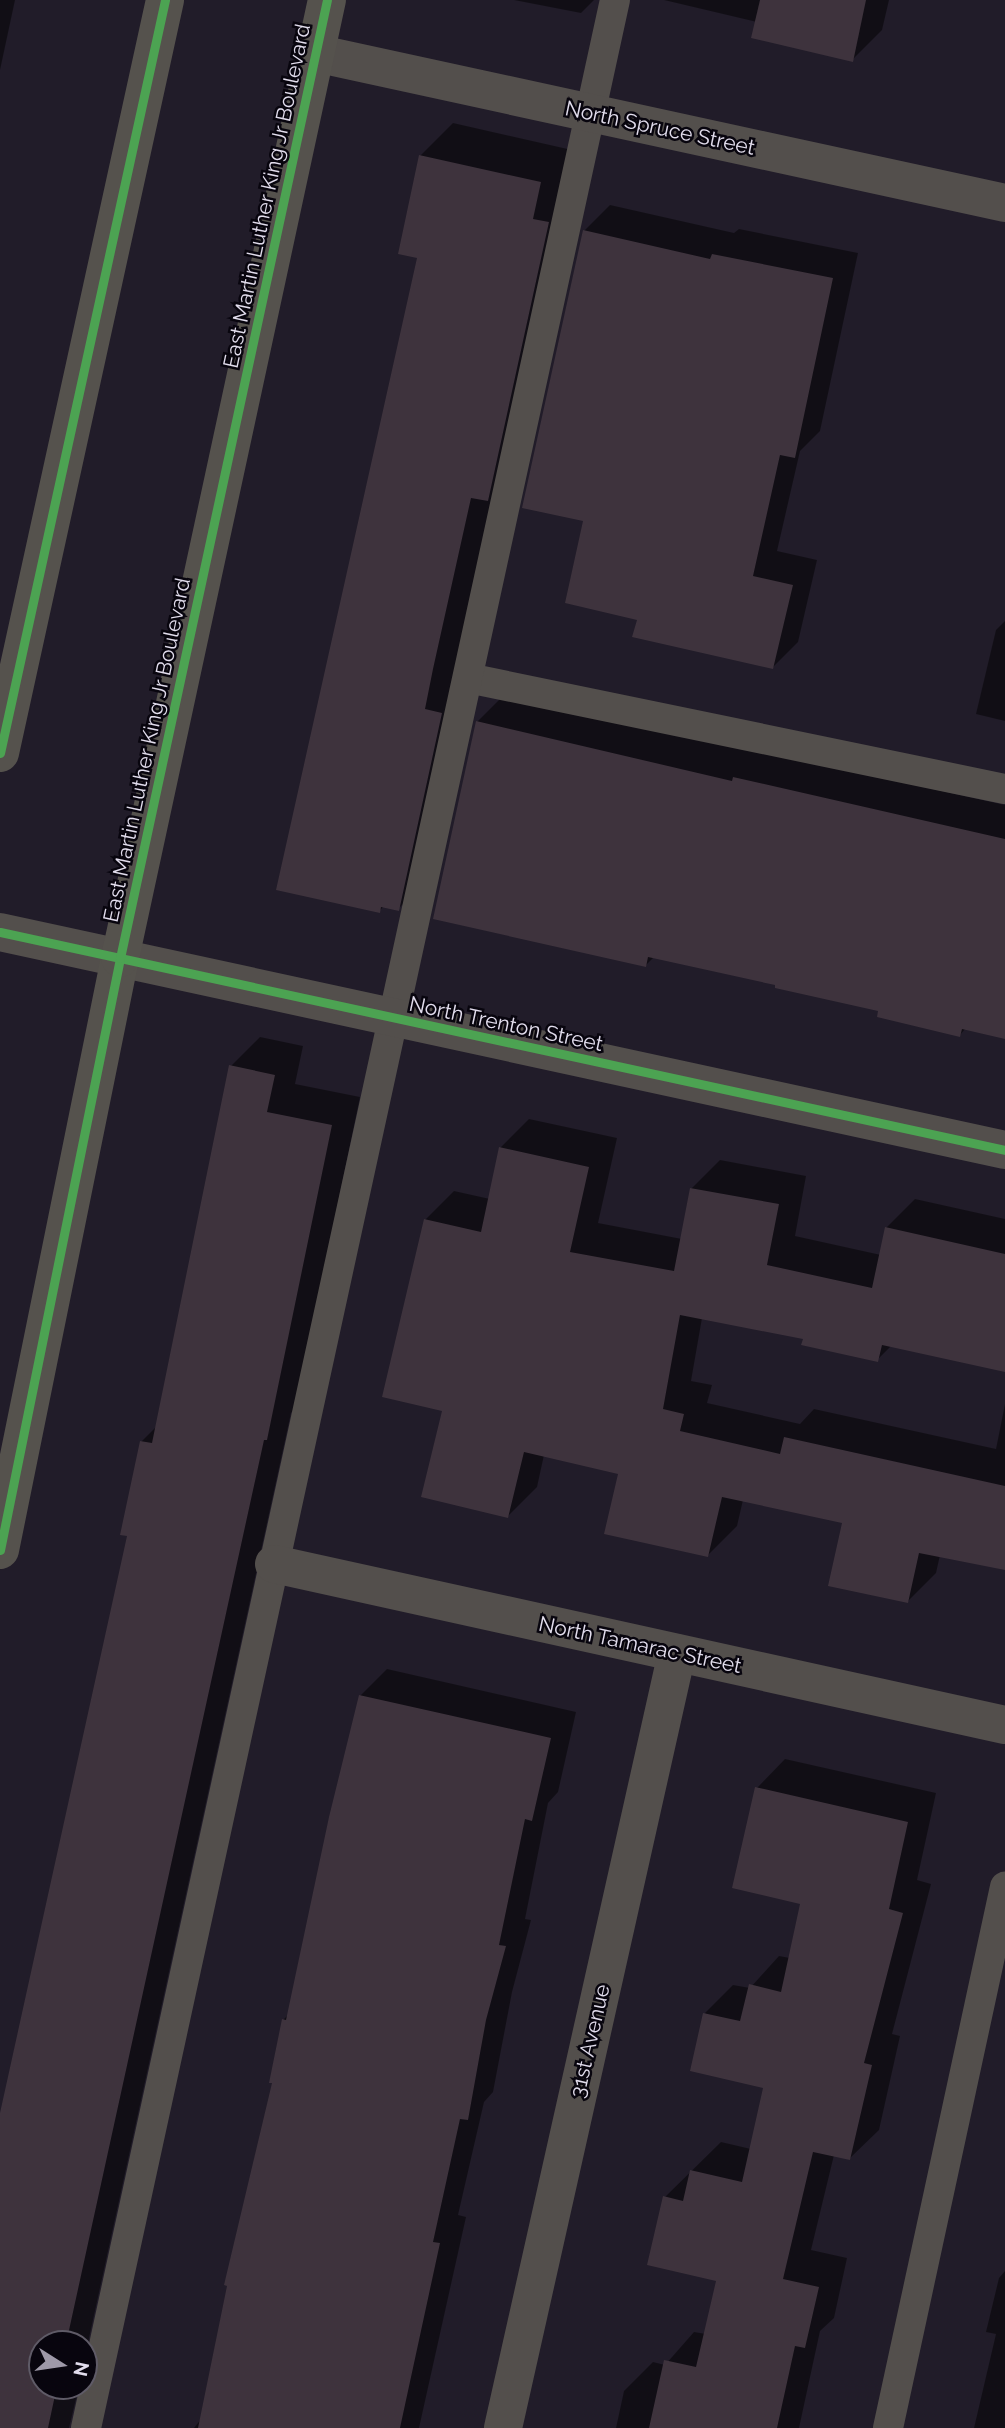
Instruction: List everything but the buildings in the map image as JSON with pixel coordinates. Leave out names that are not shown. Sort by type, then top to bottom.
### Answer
[{"type":"main road","points":[[0,753],[165,0]]},
{"type":"main road","name":"East Martin Luther King Jr Boulevard","points":[[0,1550],[120,958],[327,0]]},
{"type":"street","name":"North Spruce Street","points":[[315,53],[1005,203]]},
{"type":"street","name":"North Trenton Street","points":[[0,932],[1005,1150]]},
{"type":"street","name":"North Tamarac Street","points":[[274,1564],[1005,1725]]},
{"type":"street","name":"31st Avenue","points":[[503,2428],[677,1653]]},
{"type":"lane","points":[[86,2428],[615,0]]},
{"type":"lane","points":[[468,678],[1005,789]]},
{"type":"lane","points":[[888,2428],[1005,1887]]},
{"type":"cycle path","points":[[0,753],[165,0]]},
{"type":"cycle path","points":[[0,1550],[120,958],[327,0]]},
{"type":"cycle path","points":[[0,932],[1005,1150]]}]
